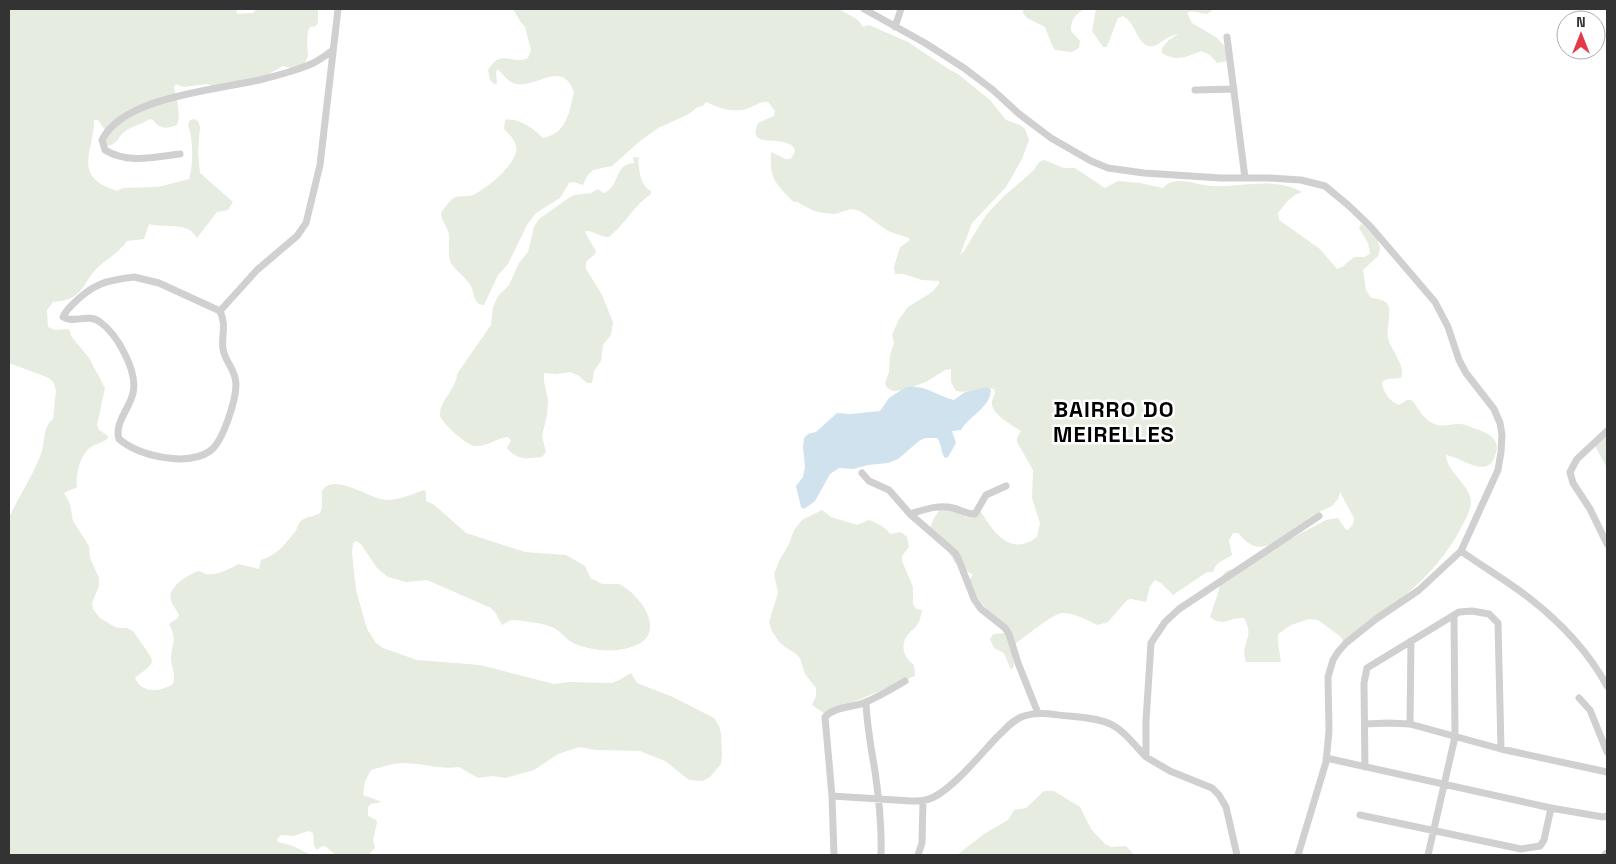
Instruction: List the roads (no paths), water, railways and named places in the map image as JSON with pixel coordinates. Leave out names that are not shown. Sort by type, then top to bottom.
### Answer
[{"type":"street","points":[[220,311],[257,270],[297,236],[306,224],[320,165],[338,9]]},
{"type":"street","points":[[864,9],[964,68],[994,90],[1051,138],[1091,161],[1108,168],[1144,173],[1301,180],[1325,186],[1348,204],[1370,226],[1435,302],[1443,314],[1459,360],[1466,373],[1494,409],[1502,435],[1502,452],[1498,470],[1477,520],[1461,551],[1429,582],[1360,631],[1338,652],[1330,668],[1328,677],[1326,758],[1298,855]]},
{"type":"street","points":[[895,27],[901,9]]},
{"type":"street","points":[[1227,36],[1245,178]]},
{"type":"street","points":[[180,154],[123,158],[105,150],[102,140],[106,132],[118,122],[140,108],[160,100],[261,80],[316,62],[333,50]]},
{"type":"street","points":[[1195,90],[1234,89]]},
{"type":"street","points":[[134,277],[159,283],[220,311],[224,324],[223,347],[234,371],[236,388],[222,434],[215,446],[208,452],[196,456],[161,458],[148,455],[119,440],[118,429],[129,405],[134,385],[131,369],[126,357],[116,341],[99,321],[89,317],[67,320],[63,318],[64,314],[88,290],[99,284],[134,277]]},
{"type":"street","points":[[1607,431],[1577,459],[1570,472],[1607,543]]},
{"type":"street","points":[[862,473],[869,480],[889,490],[910,514],[958,558],[974,599],[982,609],[1005,628],[1038,713]]},
{"type":"street","points":[[910,514],[939,506],[954,508],[967,514],[975,514],[986,495],[1006,486]]},
{"type":"street","points":[[1146,757],[1148,670],[1151,643],[1155,635],[1179,609],[1319,516]]},
{"type":"street","points":[[1461,551],[1518,590],[1547,613],[1581,648],[1607,686]]},
{"type":"street","points":[[1366,767],[1364,683],[1367,668],[1460,612],[1472,611],[1489,614],[1498,623],[1502,749]]},
{"type":"street","points":[[1428,855],[1455,737],[1454,615]]},
{"type":"street","points":[[1410,724],[1411,642]]},
{"type":"street","points":[[834,855],[832,796],[825,717],[836,710],[866,702],[906,681]]},
{"type":"street","points":[[1579,698],[1590,710],[1607,752]]},
{"type":"street","points":[[866,702],[868,737],[878,799],[881,855]]},
{"type":"street","points":[[832,796],[923,801],[934,797],[946,789],[1015,720],[1038,713],[1084,717],[1110,722],[1122,731],[1146,757],[1170,771],[1212,788],[1226,807],[1237,855]]},
{"type":"street","points":[[1366,724],[1410,724],[1502,749],[1607,772]]},
{"type":"street","points":[[1326,758],[1551,808],[1603,817],[1607,816]]},
{"type":"street","points":[[918,855],[922,844],[923,801]]},
{"type":"street","points":[[1360,815],[1521,849],[1540,846],[1544,840],[1551,808]]},
{"type":"water","points":[[906,387],[920,387],[954,400],[965,392],[987,387],[991,390],[990,396],[983,407],[961,430],[952,431],[956,443],[948,457],[945,458],[943,456],[940,442],[937,438],[925,438],[898,459],[888,463],[853,469],[839,468],[830,474],[815,501],[804,509],[801,507],[796,486],[803,477],[805,467],[804,438],[808,434],[816,432],[837,413],[850,414],[880,411],[889,398]]},
{"type":"district","name":"BAIRRO DO MEIRELLES","points":[[1114,422]]}]
